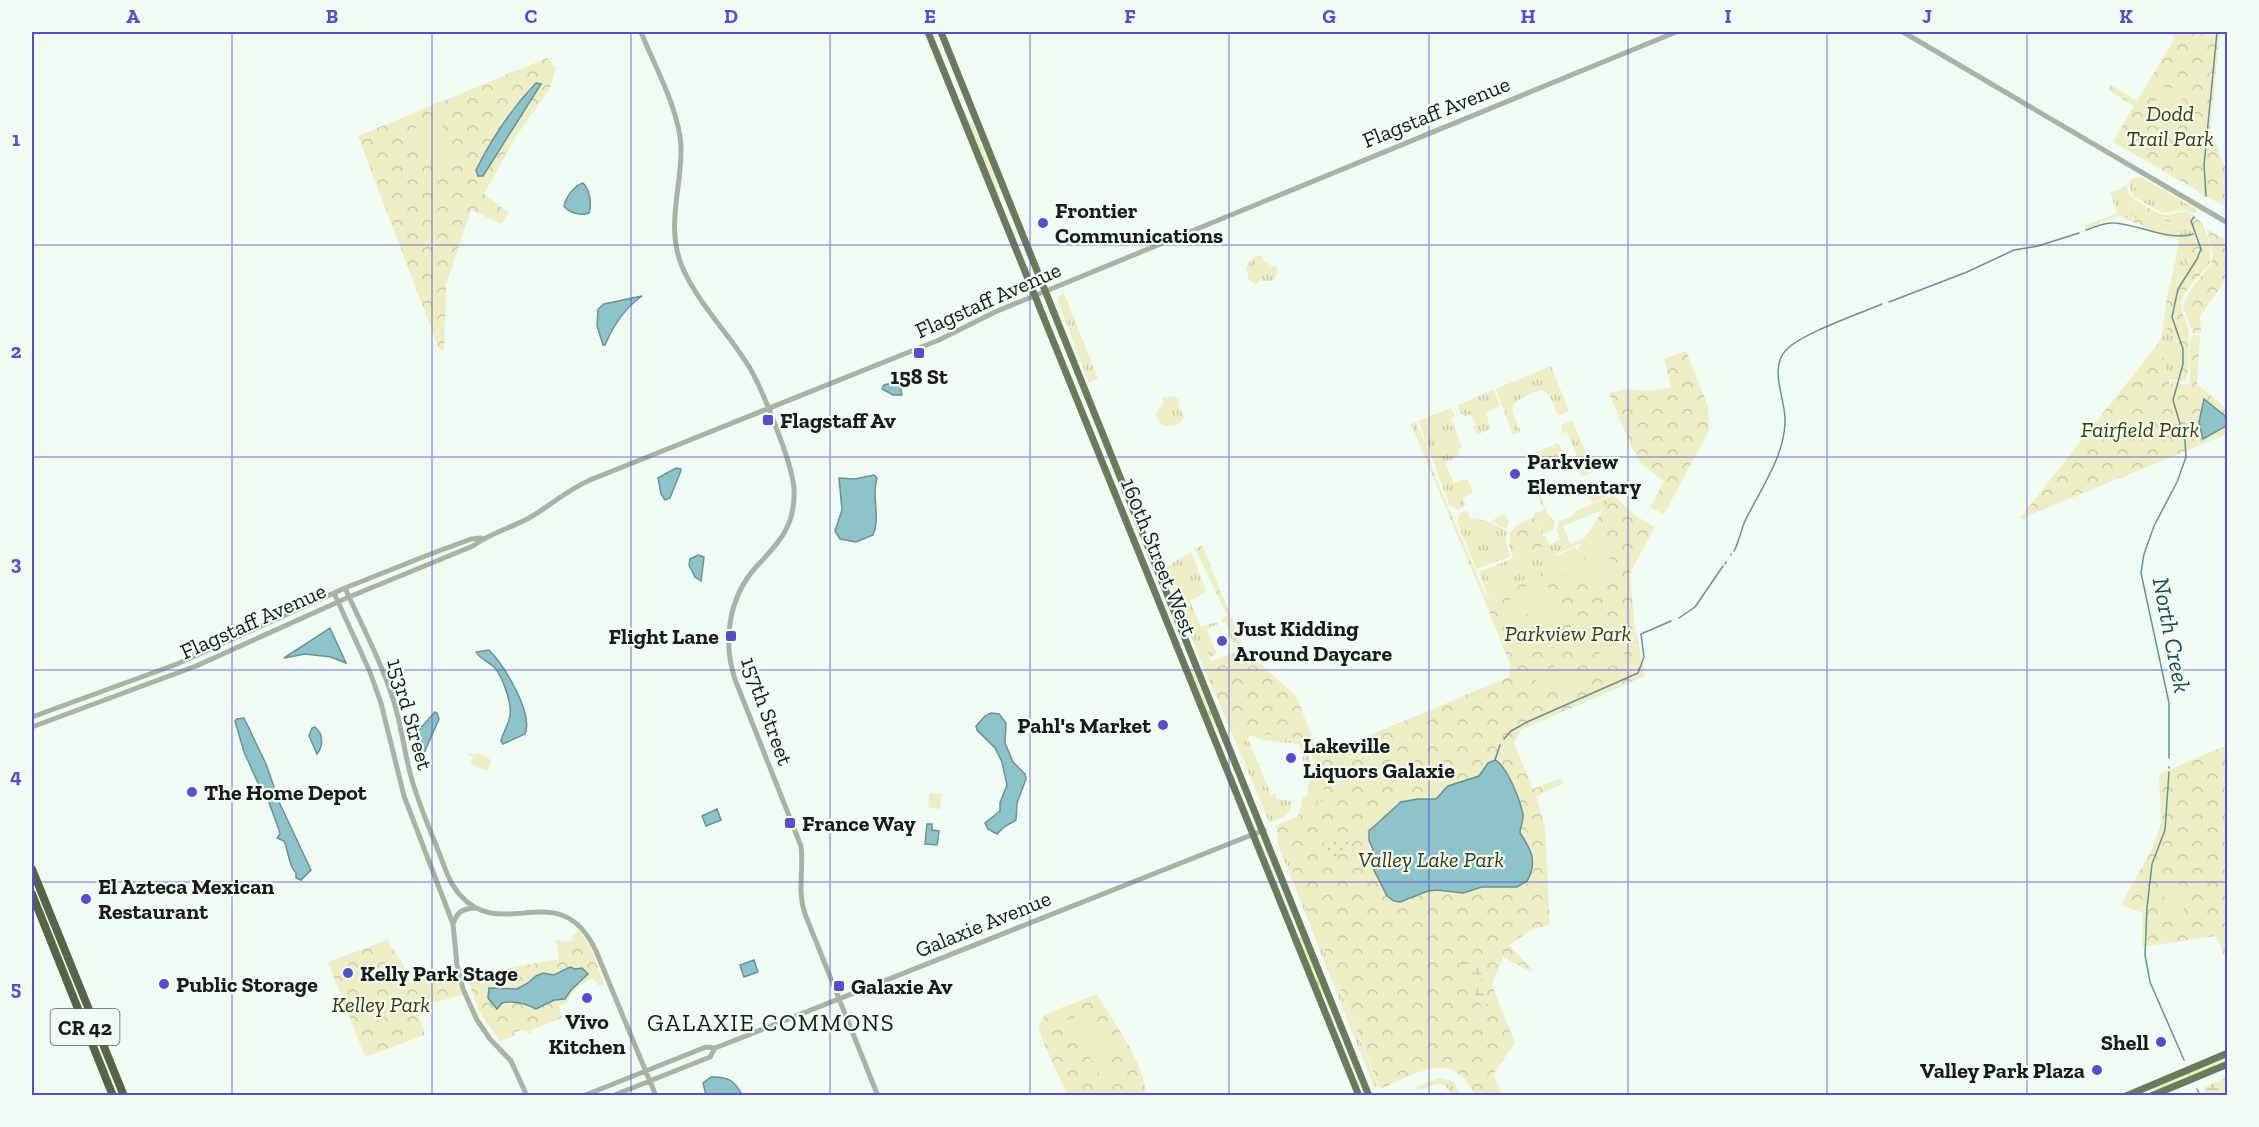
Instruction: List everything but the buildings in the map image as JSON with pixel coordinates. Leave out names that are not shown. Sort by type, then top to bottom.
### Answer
[{"type":"highway","name":"CR 42","points":[[32,869],[124,1095]]},
{"type":"highway","name":"CR 42","points":[[32,894],[113,1095]]},
{"type":"main road","name":"160th Street West","points":[[928,32],[1359,1095]]},
{"type":"main road","name":"160th Street West","points":[[941,32],[1199,677],[1264,830],[1370,1095]]},
{"type":"main road","points":[[2126,1095],[2228,1053]]},
{"type":"main road","points":[[2151,1095],[2228,1064]]},
{"type":"main road","points":[[2140,1095],[2148,1086]]},
{"type":"street","name":"157th Street","points":[[641,32],[673,109],[679,132],[681,170],[674,224],[680,261],[695,292],[748,364],[790,468],[794,487],[794,504],[790,522],[783,537],[755,568],[739,594],[728,630],[728,651],[733,675],[801,846],[801,904],[878,1095]]},
{"type":"street","name":"Flagstaff Avenue","points":[[32,727],[196,666],[349,597],[473,546],[484,538],[532,516],[580,484],[939,340],[995,312],[1676,32]]},
{"type":"street","points":[[1896,32],[1909,37],[2228,223]]},
{"type":"street","points":[[1903,32],[1909,37]]},
{"type":"street","name":"Flagstaff Avenue","points":[[32,717],[184,661],[345,588],[471,539],[484,538]]},
{"type":"street","name":"153rd Street","points":[[345,588],[390,689],[413,784],[438,850],[456,890],[475,908]]},
{"type":"street","name":"153rd Street","points":[[334,593],[378,693],[387,722],[400,786],[453,924],[458,974],[472,1010],[483,1030],[510,1061],[527,1095]]},
{"type":"street","name":"Galaxie Avenue","points":[[583,1095],[706,1047],[715,1048],[1264,830]]},
{"type":"street","points":[[453,924],[459,912],[465,908],[475,908],[501,915],[545,911],[567,917],[578,925],[594,946],[656,1095]]},
{"type":"street","name":"Galaxie Avenue","points":[[612,1095],[710,1057],[715,1048]]},
{"type":"green space","name":"Dodd Trail Park","points":[[2172,32],[2220,32],[2210,128],[2227,172],[2227,207],[2113,142],[2134,106],[2108,90],[2111,85],[2137,101],[2175,38]]},
{"type":"green space","points":[[547,58],[556,68],[550,88],[515,138],[484,194],[509,213],[502,224],[471,210],[446,285],[444,350],[439,349],[358,136]]},
{"type":"green space","points":[[2158,86],[2184,90],[2178,130],[2152,126]]},
{"type":"green space","points":[[493,93],[498,106],[488,110],[483,98]]},
{"type":"green space","points":[[435,120],[441,122],[455,160],[424,155],[412,147],[400,134]]},
{"type":"green space","points":[[971,121],[998,187],[995,189],[968,122]]},
{"type":"green space","points":[[2143,178],[2197,210],[2195,213],[2180,210],[2163,213],[2134,197],[2129,181]]},
{"type":"green space","points":[[2134,181],[2150,186],[2150,191],[2146,195],[2134,187]]},
{"type":"green space","points":[[2127,185],[2131,197],[2158,213],[2191,214],[2197,218],[2206,231],[2210,247],[2210,262],[2189,287],[2181,304],[2189,338],[2189,364],[2185,382],[2177,380],[2182,357],[2180,346],[2167,328],[2163,327],[2169,288],[2187,260],[2189,248],[2187,241],[2197,235],[2195,231],[2189,229],[2188,221],[2160,220],[2136,209],[2126,201],[2123,193],[2117,195],[2115,191]]},
{"type":"green space","points":[[2115,190],[2116,193],[2124,193],[2123,197],[2129,205],[2154,219],[2189,221],[2197,235],[2187,260],[2171,284],[2179,241],[2174,239],[2179,238],[2162,225],[2151,226],[2129,216],[2125,219],[2119,216],[2086,229],[2084,226],[2117,213],[2110,192]]},
{"type":"green space","points":[[2132,215],[2147,223],[2165,224],[2170,230],[2183,234],[2174,239],[2125,219]]},
{"type":"green space","points":[[2207,229],[2227,241],[2227,278],[2200,316],[2201,333],[2193,333],[2183,306],[2189,292],[2211,264],[2213,255]]},
{"type":"green space","points":[[1257,256],[1263,256],[1263,260],[1272,266],[1277,266],[1277,274],[1273,281],[1259,281],[1256,285],[1249,280],[1246,268]]},
{"type":"green space","points":[[1064,293],[1098,378],[1089,383],[1058,302],[1058,297]]},
{"type":"green space","points":[[2163,327],[2167,328],[2180,346],[2182,357],[2177,380],[2168,378],[2160,341]]},
{"type":"green space","name":"Fairfield Park","points":[[2193,335],[2200,336],[2197,384],[2228,410],[2227,422],[2225,416],[2204,400],[2200,427],[2203,439],[2227,425],[2227,434],[2027,516],[2025,520],[2020,518],[2160,341],[2170,387],[2172,381],[2186,385],[2190,383],[2190,341]]},
{"type":"green space","points":[[1686,351],[1708,406],[1709,431],[1664,514],[1650,507],[1664,482],[1640,462],[1609,393],[1624,389],[1648,391],[1671,387],[1664,359]]},
{"type":"green space","points":[[1551,366],[1569,411],[1557,414],[1550,396],[1544,391],[1532,393],[1519,399],[1513,407],[1521,432],[1513,435],[1496,389]]},
{"type":"green space","points":[[1494,390],[1500,406],[1486,412],[1490,429],[1477,435],[1473,426],[1477,425],[1469,414],[1466,417],[1461,413],[1458,405]]},
{"type":"green space","points":[[1172,396],[1180,400],[1178,404],[1184,417],[1177,425],[1166,426],[1159,423],[1155,414],[1164,402],[1163,398]]},
{"type":"green space","points":[[1451,408],[1455,416],[1451,418],[1462,447],[1458,449],[1460,456],[1445,462],[1454,483],[1463,479],[1468,480],[1473,492],[1463,498],[1465,504],[1458,510],[1450,506],[1418,421]]},
{"type":"green space","points":[[1572,420],[1594,471],[1583,477],[1579,473],[1583,471],[1567,432],[1563,433],[1561,429],[1562,425]]},
{"type":"green space","points":[[1416,422],[1428,450],[1433,471],[1486,596],[1483,597],[1411,424]]},
{"type":"green space","points":[[1553,444],[1560,445],[1563,459],[1540,467],[1534,453],[1551,446],[1554,448]]},
{"type":"green space","points":[[1600,480],[1611,495],[1592,503],[1586,486]]},
{"type":"green space","points":[[1536,486],[1548,515],[1555,522],[1553,530],[1542,535],[1533,514],[1544,510],[1534,487]]},
{"type":"green space","name":"Valley Lake Park","points":[[1613,495],[1636,516],[1655,527],[1630,573],[1634,621],[1645,676],[1521,730],[1514,743],[1533,789],[1561,778],[1563,784],[1536,796],[1545,827],[1550,925],[1531,930],[1509,945],[1532,969],[1531,972],[1503,957],[1492,985],[1515,1043],[1493,1074],[1502,1095],[1474,1095],[1466,1080],[1456,1072],[1444,1068],[1419,1072],[1380,1089],[1275,826],[1298,816],[1300,810],[1310,808],[1327,798],[1305,739],[1237,731],[1232,733],[1203,666],[1244,649],[1296,696],[1320,756],[1509,677],[1510,664],[1483,597],[1570,561]]},
{"type":"green space","points":[[1612,496],[1604,509],[1563,526],[1570,544],[1586,537],[1582,543],[1556,554],[1554,559],[1557,567],[1487,595],[1479,572],[1545,545],[1542,537],[1546,536],[1549,545],[1560,540],[1557,530],[1559,521],[1568,518],[1580,509]]},
{"type":"green space","points":[[1467,510],[1470,518],[1487,521],[1507,531],[1506,543],[1510,557],[1476,569],[1457,522],[1459,514]]},
{"type":"green space","points":[[1504,514],[1509,521],[1506,529],[1491,521]]},
{"type":"green space","points":[[1534,517],[1546,545],[1513,558],[1509,542],[1512,532],[1515,527]]},
{"type":"green space","points":[[1603,540],[1616,577],[1595,585],[1581,548]]},
{"type":"green space","points":[[1202,545],[1244,649],[1203,666],[1164,568],[1191,552],[1206,590],[1190,601],[1201,627],[1216,622],[1218,624],[1207,629],[1210,637],[1203,640],[1211,661],[1236,652],[1226,623],[1221,622],[1221,619],[1227,615],[1195,549]]},
{"type":"green space","points":[[1574,547],[1583,555],[1584,563],[1579,575],[1568,578],[1558,568],[1554,557]]},
{"type":"green space","points":[[1545,579],[1559,616],[1537,624],[1523,588]]},
{"type":"green space","points":[[1513,598],[1523,602],[1527,612],[1523,624],[1513,628],[1503,624],[1498,609],[1499,605]]},
{"type":"green space","points":[[1613,620],[1625,657],[1603,664],[1591,627]]},
{"type":"green space","name":"Parkview Park","points":[[1581,623],[1589,626],[1593,636],[1590,645],[1578,651],[1570,648],[1563,632]]},
{"type":"green space","points":[[1210,637],[1217,654],[1210,657],[1203,640]]},
{"type":"green space","points":[[1570,660],[1578,681],[1542,696],[1534,675]]},
{"type":"green space","points":[[1192,669],[1217,727],[1214,729],[1189,671]]},
{"type":"green space","points":[[1291,720],[1328,798],[1310,808],[1300,810],[1303,796],[1307,796],[1310,779],[1305,778],[1306,771],[1301,770],[1304,753],[1301,753],[1299,744],[1261,740],[1250,735],[1248,739],[1258,763],[1262,762],[1259,765],[1271,795],[1276,794],[1276,799],[1292,801],[1292,806],[1285,816],[1269,822],[1232,733],[1249,727]]},
{"type":"green space","points":[[2227,745],[2227,963],[2216,936],[2142,947],[2143,913],[2121,905],[2152,849],[2161,823],[2159,774]]},
{"type":"green space","points":[[469,753],[474,755],[478,753],[489,758],[491,763],[487,771],[470,764],[473,757]]},
{"type":"green space","points":[[930,793],[942,794],[940,809],[928,808]]},
{"type":"green space","points":[[1278,833],[1378,1086],[1374,1087],[1277,842]]},
{"type":"green space","points":[[1353,837],[1332,864],[1324,842]]},
{"type":"green space","points":[[2168,881],[2189,886],[2181,924],[2159,919]]},
{"type":"green space","points":[[579,930],[590,946],[604,984],[599,986],[593,978],[589,980],[574,991],[568,1002],[559,1006],[562,1018],[531,1030],[532,1034],[527,1034],[527,1031],[522,1030],[514,1032],[515,1036],[500,1041],[479,1011],[466,976],[559,959],[556,940],[565,942],[573,940],[572,936]]},
{"type":"green space","points":[[1302,937],[1325,995],[1322,996],[1299,939]]},
{"type":"green space","name":"Kelley Park","points":[[387,940],[404,966],[410,983],[455,971],[462,995],[417,1007],[425,1035],[365,1057],[328,962]]},
{"type":"green space","points":[[1471,959],[1480,962],[1489,1012],[1485,1013],[1459,969],[1463,961]]},
{"type":"green space","points":[[1097,994],[1134,1056],[1144,1082],[1146,1095],[1068,1095],[1061,1081],[1043,1040],[1040,1023],[1046,1014]]},
{"type":"green space","points":[[1078,1016],[1082,1026],[1065,1033],[1061,1023]]},
{"type":"green space","points":[[1096,1019],[1105,1033],[1083,1047],[1074,1033]]},
{"type":"green space","points":[[1108,1038],[1117,1052],[1095,1066],[1086,1052]]},
{"type":"green space","points":[[2227,1057],[2227,1061],[2155,1091],[2153,1088]]},
{"type":"green space","points":[[1110,1061],[1123,1068],[1127,1080],[1111,1086],[1101,1082],[1100,1069],[1103,1064]]},
{"type":"green space","points":[[2227,1077],[2227,1095],[2206,1095],[2203,1088]]},
{"type":"green space","points":[[1440,1078],[1453,1081],[1462,1095],[1451,1095],[1446,1086],[1439,1084],[1417,1090],[1417,1086]]},
{"type":"water","points":[[536,83],[541,84],[483,176],[478,176],[476,170],[495,135]]},
{"type":"water","points":[[583,183],[589,193],[590,209],[589,213],[579,214],[564,206],[571,192]]},
{"type":"water","points":[[642,296],[625,312],[603,345],[597,326],[598,309],[604,304]]},
{"type":"water","points":[[896,382],[900,385],[902,395],[893,395],[882,389],[884,385]]},
{"type":"water","points":[[2204,399],[2225,416],[2228,425],[2203,439],[2199,422]]},
{"type":"water","points":[[676,468],[681,469],[680,473],[670,498],[665,500],[661,494],[658,478]]},
{"type":"water","points":[[874,475],[877,478],[875,485],[876,522],[873,535],[856,542],[840,539],[835,531],[842,510],[839,478],[855,479]]},
{"type":"water","points":[[698,555],[704,557],[701,581],[695,577],[689,565],[690,559]]},
{"type":"water","points":[[330,628],[346,663],[331,657],[305,654],[284,658]]},
{"type":"water","points":[[489,650],[516,689],[527,725],[525,734],[503,744],[501,741],[510,715],[508,697],[497,671],[476,652]]},
{"type":"water","points":[[435,712],[439,719],[421,760],[418,731]]},
{"type":"water","points":[[991,713],[999,714],[1006,723],[1005,743],[1013,762],[1025,774],[1026,779],[1017,803],[1016,820],[997,834],[988,829],[985,823],[1000,811],[1000,803],[1007,785],[1002,762],[995,748],[977,730],[976,726]]},
{"type":"water","points":[[244,718],[311,870],[301,880],[296,878],[284,841],[277,838],[280,834],[267,797],[244,752],[235,721]]},
{"type":"water","points":[[315,727],[322,740],[317,754],[309,736],[312,728]]},
{"type":"water","points":[[1495,760],[1500,763],[1508,776],[1521,808],[1523,817],[1520,833],[1530,850],[1533,862],[1527,881],[1517,887],[1482,887],[1463,893],[1428,891],[1400,902],[1387,896],[1373,868],[1375,854],[1369,840],[1369,831],[1401,802],[1436,799],[1448,786],[1479,776],[1488,763]]},
{"type":"water","points":[[717,809],[721,820],[706,826],[702,816]]},
{"type":"water","points":[[927,824],[932,824],[932,830],[939,831],[937,845],[925,844]]},
{"type":"water","points":[[754,960],[758,972],[744,977],[740,965]]},
{"type":"water","points":[[570,967],[582,968],[588,974],[565,999],[554,1000],[536,1009],[511,1002],[502,1003],[497,1009],[488,998],[489,988],[517,989],[543,973],[554,975]]},
{"type":"water","points":[[711,1077],[730,1080],[742,1095],[706,1095],[703,1083]]},
{"type":"waterway","name":"North Creek","points":[[2206,196],[2204,165],[2217,32]]},
{"type":"waterway","name":"North Creek","points":[[2169,758],[2169,703],[2141,573],[2144,554],[2154,526],[2177,482],[2186,457],[2185,441],[2173,400],[2183,364],[2183,349],[2172,317],[2178,289],[2201,249],[2191,221],[2194,217]]},
{"type":"waterway","points":[[2086,230],[2114,223],[2175,236],[2193,234]]},
{"type":"waterway","points":[[1889,302],[1967,272],[2014,250],[2038,246],[2079,233]]},
{"type":"waterway","points":[[1734,551],[1745,521],[1780,450],[1785,424],[1778,375],[1781,357],[1787,349],[1805,337],[1882,304]]},
{"type":"waterway","points":[[1679,618],[1695,607],[1723,566]]},
{"type":"waterway","points":[[1504,739],[1511,731],[1527,722],[1638,673],[1644,657],[1641,634],[1671,621]]},
{"type":"waterway","points":[[1495,760],[1500,745]]},
{"type":"waterway","name":"North Creek","points":[[2169,772],[2165,830],[2152,864],[2145,955],[2150,982],[2184,1060]]},
{"type":"waterway","name":"North Creek","points":[[2197,1089],[2200,1096]]},
{"type":"place","name":"Frontier Communications","points":[[1043,223]]},
{"type":"place","name":"158 St","points":[[919,353]]},
{"type":"place","name":"Flagstaff Av","points":[[768,420]]},
{"type":"place","name":"Parkview Elementary","points":[[1515,474]]},
{"type":"place","name":"Flight Lane","points":[[731,636]]},
{"type":"place","name":"Just Kidding Around Daycare","points":[[1222,641]]},
{"type":"place","name":"Pahl's Market","points":[[1163,725]]},
{"type":"place","name":"Lakeville Liquors Galaxie","points":[[1291,758]]},
{"type":"place","name":"The Home Depot","points":[[192,792]]},
{"type":"place","name":"France Way","points":[[790,823]]},
{"type":"place","name":"El Azteca Mexican Restaurant","points":[[86,899]]},
{"type":"place","name":"Kelly Park Stage","points":[[348,973]]},
{"type":"place","name":"Public Storage","points":[[164,984]]},
{"type":"place","name":"Galaxie Av","points":[[839,986]]},
{"type":"place","name":"Vivo Kitchen","points":[[587,998]]},
{"type":"place","name":"Shell","points":[[2161,1042]]},
{"type":"place","name":"Valley Park Plaza","points":[[2097,1070]]},
{"type":"district","name":"GALAXIE COMMONS","points":[[771,1022]]}]
